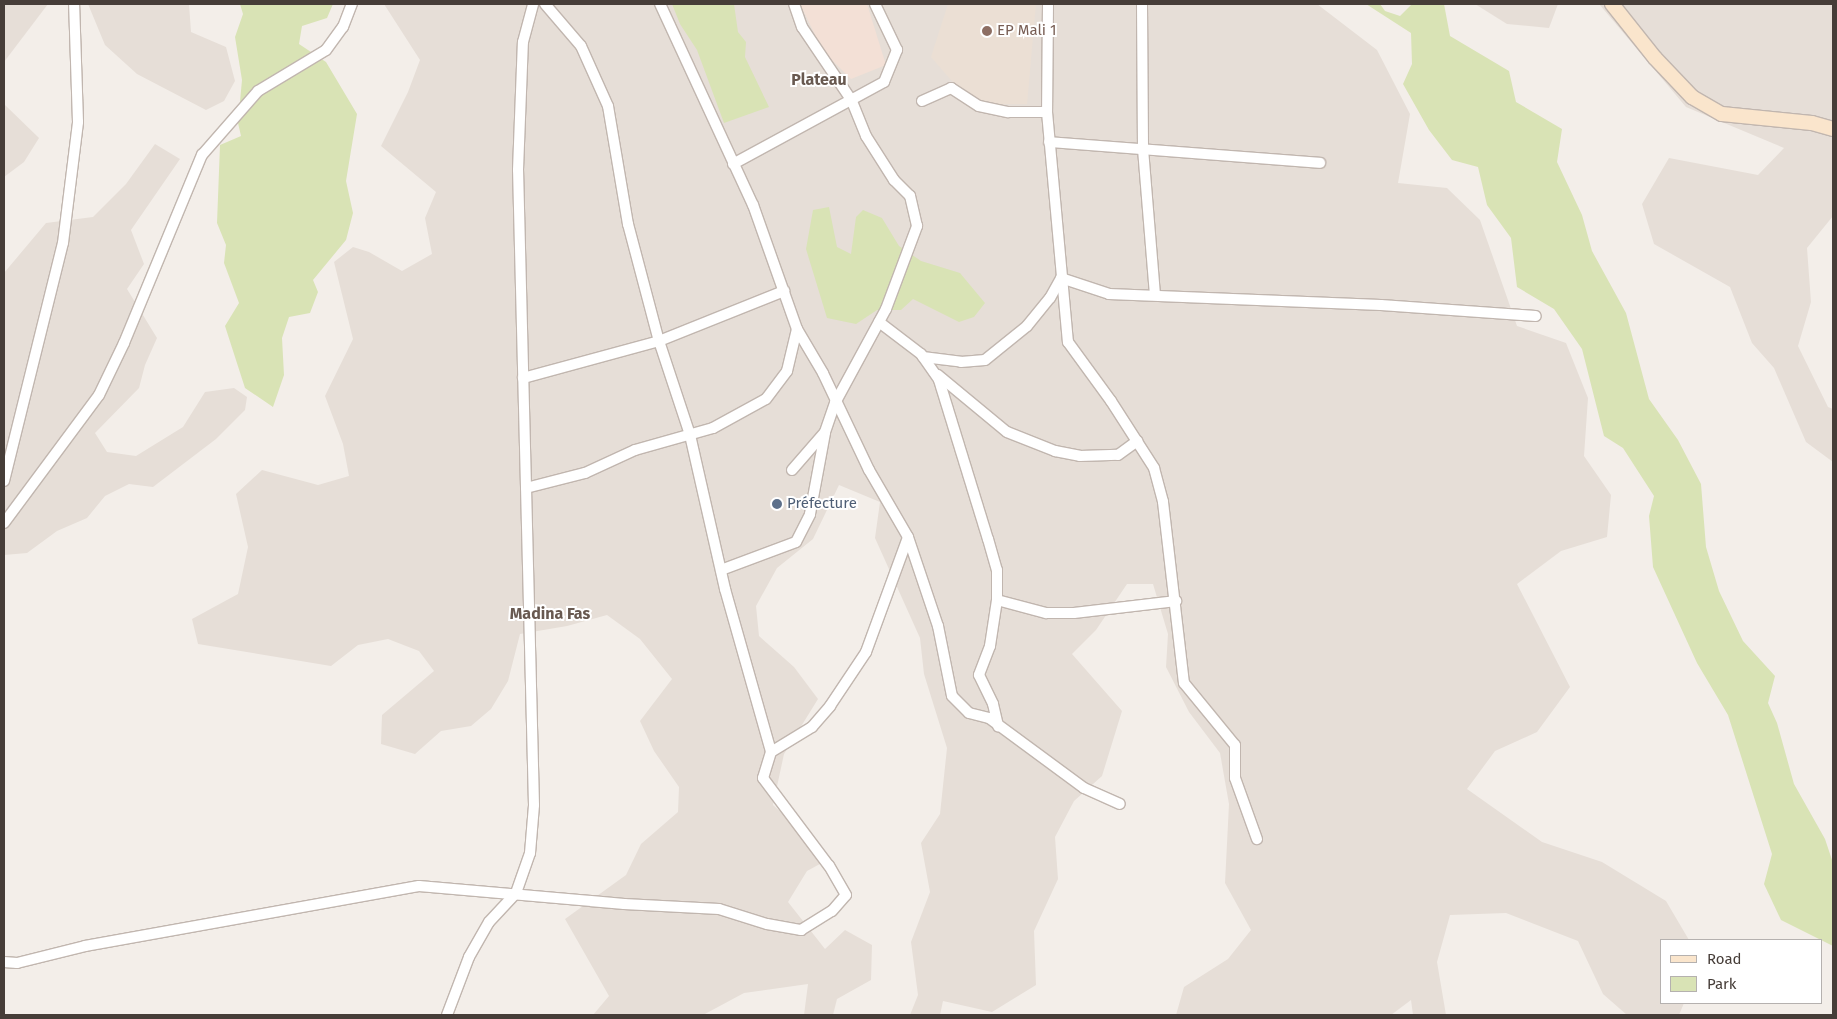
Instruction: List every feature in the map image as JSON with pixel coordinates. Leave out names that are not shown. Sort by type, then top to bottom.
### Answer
[{"type":"street","points":[[4,481],[63,243],[78,122],[74,4]]},
{"type":"street","points":[[4,523],[100,395],[124,343],[202,155],[258,91],[326,50],[343,27],[352,4]]},
{"type":"street","points":[[447,1015],[468,957],[489,922],[516,894],[530,853],[534,805],[518,170],[523,42],[532,4]]},
{"type":"street","points":[[4,962],[17,964],[84,946],[419,886],[624,904],[719,908],[767,924],[801,930],[832,911],[846,895],[829,866],[762,778],[771,752],[721,570],[690,435],[659,341],[628,224],[608,106],[581,46],[545,4]]},
{"type":"street","points":[[660,4],[753,205],[797,329],[823,373],[835,403],[869,470],[908,536],[938,626],[952,696],[969,713],[989,718],[1084,788],[1120,804]]},
{"type":"street","points":[[721,570],[796,542],[810,514],[825,432],[835,403],[879,322],[917,226],[910,196],[894,180],[866,136],[852,101],[802,27],[794,4]]},
{"type":"street","points":[[733,164],[884,82],[897,50],[875,4]]},
{"type":"street","points":[[1048,4],[1047,112],[1060,278],[1068,342],[1154,468],[1163,502],[1176,601],[1184,683],[1235,745],[1235,778],[1257,839]]},
{"type":"street","points":[[1142,4],[1143,149],[1155,296]]},
{"type":"street","points":[[1612,4],[1656,58],[1692,97],[1722,114],[1812,123],[1833,128]]},
{"type":"street","points":[[922,101],[952,88],[979,106],[1008,112],[1047,112]]},
{"type":"street","points":[[1050,142],[1320,162]]},
{"type":"street","points":[[924,357],[961,362],[985,360],[1027,326],[1050,298],[1060,278]]},
{"type":"street","points":[[1060,278],[1109,294],[1381,305],[1536,316]]},
{"type":"street","points":[[523,378],[659,341],[784,291]]},
{"type":"street","points":[[879,322],[924,357],[940,380],[997,570],[997,600],[990,646],[979,675],[993,704],[998,726]]},
{"type":"street","points":[[526,488],[585,473],[635,450],[713,428],[766,400],[787,372],[797,329]]},
{"type":"street","points":[[934,371],[1007,432],[1056,451],[1080,456],[1118,455],[1137,441]]},
{"type":"street","points":[[792,470],[825,432]]},
{"type":"street","points":[[771,752],[812,727],[830,706],[866,652],[908,536]]},
{"type":"street","points":[[997,600],[1046,613],[1074,613],[1176,601]]},
{"type":"shaded area","points":[[4,4],[48,4],[4,62]]},
{"type":"shaded area","points":[[88,4],[189,4],[191,32],[226,47],[235,81],[224,101],[206,110],[137,74],[105,45]]},
{"type":"shaded area","points":[[384,4],[1317,4],[1377,50],[1410,114],[1398,183],[1447,188],[1480,220],[1517,326],[1566,343],[1588,398],[1584,456],[1611,495],[1607,537],[1561,551],[1517,584],[1570,687],[1537,732],[1495,751],[1467,789],[1542,842],[1602,862],[1666,901],[1688,939],[1660,939],[1660,1004],[1684,1004],[1679,1015],[1627,1015],[1603,994],[1578,941],[1506,913],[1450,915],[1437,962],[1446,1015],[1413,1015],[1411,1000],[1391,1015],[1176,1015],[1184,987],[1228,959],[1251,930],[1225,883],[1229,804],[1220,753],[1189,712],[1166,667],[1168,634],[1153,584],[1127,584],[1096,630],[1072,654],[1122,711],[1102,776],[1074,801],[1055,837],[1058,879],[1034,931],[1036,985],[992,1012],[943,1001],[940,1015],[910,1015],[918,995],[911,942],[930,892],[921,843],[940,814],[947,748],[924,674],[920,638],[875,538],[880,502],[839,485],[813,539],[777,568],[756,606],[759,636],[794,667],[818,699],[784,754],[773,805],[831,858],[807,871],[788,902],[825,949],[845,930],[872,945],[871,980],[837,999],[833,1015],[804,1015],[808,984],[744,993],[703,1015],[593,1015],[609,996],[565,919],[626,875],[641,844],[678,812],[679,787],[654,751],[640,721],[672,679],[640,639],[607,615],[567,626],[520,634],[508,681],[491,709],[471,726],[441,731],[415,754],[381,744],[382,715],[434,671],[419,651],[388,639],[358,645],[331,666],[198,644],[192,619],[238,594],[248,547],[236,494],[262,470],[318,485],[349,476],[343,444],[325,396],[353,339],[334,262],[353,247],[369,252],[402,271],[432,254],[425,218],[436,192],[381,146],[408,92],[420,60]]},
{"type":"shaded area","points":[[800,4],[867,4],[886,65],[851,79],[823,51]]},
{"type":"shaded area","name":"EP Mali 1","points":[[948,4],[1036,4],[1027,104],[981,104],[951,80],[931,57]]},
{"type":"shaded area","points":[[1475,4],[1558,4],[1549,28],[1507,24]]},
{"type":"shaded area","points":[[1599,4],[1833,4],[1833,216],[1807,248],[1811,302],[1798,346],[1828,407],[1833,409],[1833,462],[1806,442],[1774,368],[1752,343],[1730,287],[1654,244],[1642,204],[1669,158],[1758,175],[1784,148],[1686,107]]},
{"type":"shaded area","points":[[4,104],[39,138],[24,162],[4,177]]},
{"type":"shaded area","points":[[155,144],[180,159],[131,230],[144,264],[127,289],[157,338],[145,365],[139,388],[95,433],[107,452],[136,456],[183,427],[205,392],[234,388],[247,397],[245,410],[216,439],[153,487],[129,484],[105,496],[87,518],[57,531],[27,553],[4,555],[4,273],[46,223],[93,217],[126,184]]},
{"type":"green space","points":[[240,4],[333,4],[327,18],[302,26],[299,44],[326,62],[357,114],[346,181],[353,213],[346,240],[313,280],[318,292],[310,313],[289,317],[282,338],[284,375],[273,407],[245,388],[225,326],[239,303],[224,263],[226,245],[217,223],[220,145],[241,136],[238,123],[242,80],[235,37],[243,14]]},
{"type":"green space","points":[[672,4],[734,4],[738,32],[746,42],[745,57],[769,107],[724,123],[697,50],[680,24]]},
{"type":"green space","points":[[1366,4],[1380,4],[1385,11],[1400,16],[1412,4],[1444,4],[1450,36],[1509,71],[1516,102],[1562,129],[1557,162],[1582,215],[1592,251],[1626,313],[1649,399],[1678,440],[1701,484],[1706,547],[1719,591],[1743,641],[1775,676],[1768,703],[1777,723],[1794,784],[1825,839],[1833,863],[1833,946],[1781,920],[1764,884],[1772,854],[1728,715],[1697,663],[1653,567],[1649,516],[1654,496],[1623,448],[1604,436],[1582,349],[1554,309],[1517,287],[1511,238],[1487,205],[1478,167],[1452,160],[1429,130],[1403,84],[1412,64],[1411,33]]},
{"type":"green space","points":[[829,207],[837,247],[851,254],[856,217],[863,210],[882,218],[899,246],[921,261],[960,273],[985,303],[974,317],[959,322],[913,299],[901,310],[877,310],[856,324],[827,318],[806,249],[813,210]]},
{"type":"place","name":"EP Mali 1","points":[[987,31]]},
{"type":"place","name":"Préfecture","points":[[777,504]]},
{"type":"district","name":"Plateau","points":[[819,80]]},
{"type":"district","name":"Madina Fas","points":[[550,614]]}]
